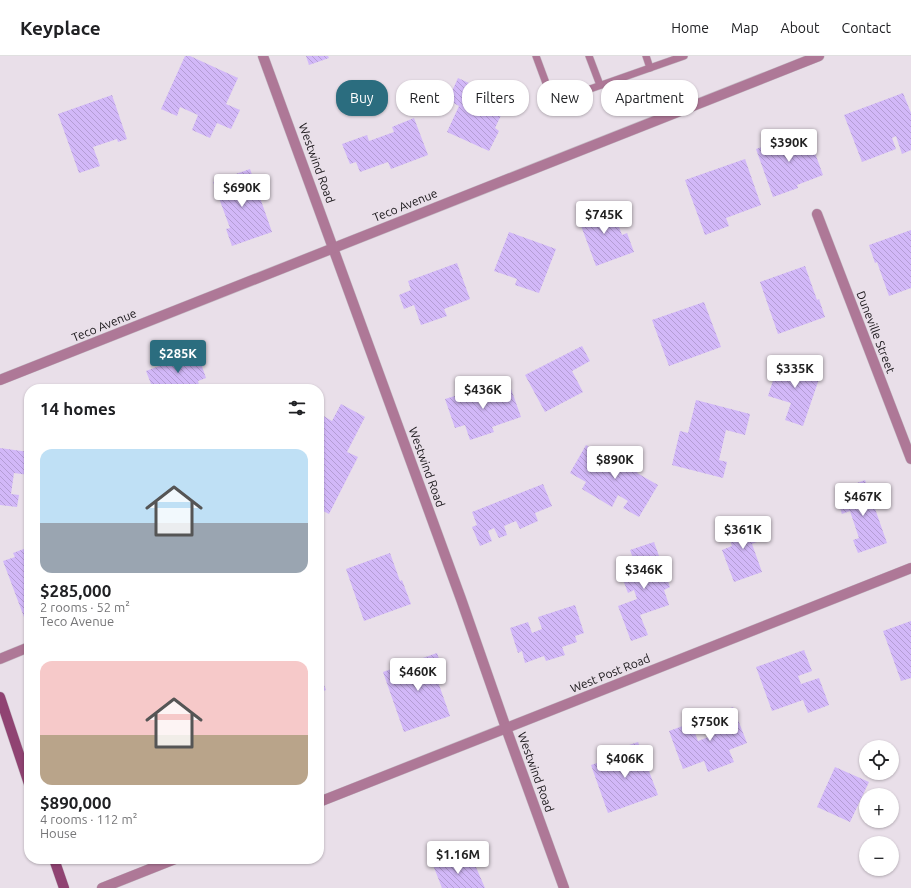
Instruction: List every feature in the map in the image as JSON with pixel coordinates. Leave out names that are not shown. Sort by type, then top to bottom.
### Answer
[{"type":"street","name":"Westwind Road","points":[[263,56],[461,599],[564,888]]},
{"type":"street","name":"Teco Avenue","points":[[0,380],[819,56]]},
{"type":"street","name":"Duneville Street","points":[[817,214],[911,459]]},
{"type":"street","name":"West Post Road","points":[[324,800],[911,568]]},
{"type":"street","points":[[0,659],[24,649]]},
{"type":"street","points":[[0,698],[24,769]]},
{"type":"street","points":[[56,864],[64,888]]},
{"type":"street","points":[[102,888],[162,864]]},
{"type":"lane","points":[[536,56],[553,102],[684,56]]},
{"type":"lane","points":[[589,56],[600,85]]},
{"type":"lane","points":[[646,56],[650,68]]},
{"type":"building","points":[[185,56],[190,56],[238,78],[226,104],[240,110],[231,129],[217,123],[210,138],[192,130],[198,115],[180,107],[177,116],[161,109]]},
{"type":"building","points":[[306,56],[328,56],[329,58],[309,65]]},
{"type":"building","points":[[458,78],[462,80],[462,116],[501,116],[495,128],[499,131],[489,151],[447,132],[459,106],[454,103],[454,87]]},
{"type":"building","points":[[903,93],[911,113],[911,150],[902,154],[896,136],[892,138],[896,149],[862,162],[844,115]]},
{"type":"building","points":[[112,95],[127,139],[118,142],[117,139],[93,147],[100,166],[79,173],[58,114]]},
{"type":"building","points":[[414,118],[428,155],[391,169],[388,162],[360,172],[356,162],[350,164],[342,144],[367,135],[369,141],[394,132],[392,127]]},
{"type":"building","points":[[807,131],[823,175],[797,185],[798,188],[773,197],[756,149]]},
{"type":"building","points":[[745,159],[761,205],[726,218],[729,226],[705,235],[685,180]]},
{"type":"building","points":[[250,169],[272,232],[232,246],[226,229],[230,228],[213,182]]},
{"type":"building","points":[[610,203],[622,235],[627,233],[634,252],[596,266],[577,215]]},
{"type":"building","points":[[911,230],[911,288],[889,296],[877,262],[875,263],[869,245]]},
{"type":"building","points":[[509,232],[556,249],[539,293],[515,285],[517,279],[494,271]]},
{"type":"building","points":[[457,263],[470,299],[444,309],[447,316],[421,325],[414,305],[404,309],[399,295],[411,290],[408,281]]},
{"type":"building","points":[[805,266],[817,300],[819,299],[825,317],[778,334],[760,282]]},
{"type":"building","points":[[704,302],[721,347],[669,366],[652,320]]},
{"type":"building","points":[[582,346],[590,361],[572,371],[583,392],[545,412],[525,375]]},
{"type":"building","points":[[197,352],[206,378],[198,381],[199,384],[151,384],[146,371]]},
{"type":"building","points":[[780,359],[821,373],[803,426],[785,420],[791,403],[768,396]]},
{"type":"building","points":[[509,383],[521,417],[492,427],[494,432],[470,440],[465,425],[455,428],[445,399],[468,392],[469,397]]},
{"type":"building","points":[[696,400],[750,414],[745,435],[726,430],[719,460],[727,462],[723,478],[672,465],[680,431],[688,433]]},
{"type":"building","points":[[341,404],[365,417],[347,452],[358,457],[329,514],[324,512],[324,416],[332,421]]},
{"type":"building","points":[[586,445],[602,454],[599,459],[613,467],[623,450],[643,462],[637,473],[658,485],[639,517],[623,508],[628,501],[618,495],[612,507],[582,489],[586,482],[570,473]]},
{"type":"building","points":[[0,448],[24,451],[24,474],[14,473],[11,494],[19,495],[17,507],[0,505]]},
{"type":"building","points":[[865,480],[887,543],[858,553],[853,540],[859,538],[850,511],[842,514],[837,499],[848,495],[846,487]]},
{"type":"building","points":[[543,484],[552,506],[535,513],[538,521],[520,529],[516,521],[504,526],[507,535],[499,538],[494,528],[488,531],[492,541],[480,546],[472,527],[477,525],[472,512]]},
{"type":"building","points":[[756,518],[764,539],[752,544],[762,572],[734,582],[722,550],[732,546],[726,529]]},
{"type":"building","points":[[654,542],[670,587],[664,590],[669,605],[640,615],[648,635],[631,641],[618,606],[637,599],[634,590],[628,593],[622,577],[638,572],[630,550]]},
{"type":"building","points":[[24,549],[24,617],[3,561],[15,557],[13,553]]},
{"type":"building","points":[[390,553],[400,581],[402,580],[411,604],[364,621],[346,569]]},
{"type":"building","points":[[575,605],[584,633],[575,636],[577,642],[562,647],[565,655],[546,661],[544,656],[525,663],[522,651],[518,653],[510,628],[528,622],[532,633],[542,629],[538,617]]},
{"type":"building","points":[[911,621],[911,678],[901,681],[883,631]]},
{"type":"building","points":[[804,650],[812,671],[798,676],[801,684],[819,678],[829,705],[808,713],[803,700],[772,711],[756,667]]},
{"type":"building","points":[[437,653],[445,677],[437,679],[450,716],[404,732],[383,672]]},
{"type":"building","points":[[733,707],[747,743],[729,750],[734,762],[708,772],[704,761],[683,769],[669,731],[691,723],[698,741],[718,733],[712,715]]},
{"type":"building","points":[[638,742],[658,795],[608,813],[591,765],[609,759],[613,770],[623,766],[617,749]]},
{"type":"building","points":[[835,767],[859,778],[859,780],[869,782],[866,788],[859,788],[859,803],[850,822],[817,807]]},
{"type":"building","points":[[453,857],[456,865],[472,858],[485,888],[442,888],[433,865]]}]
